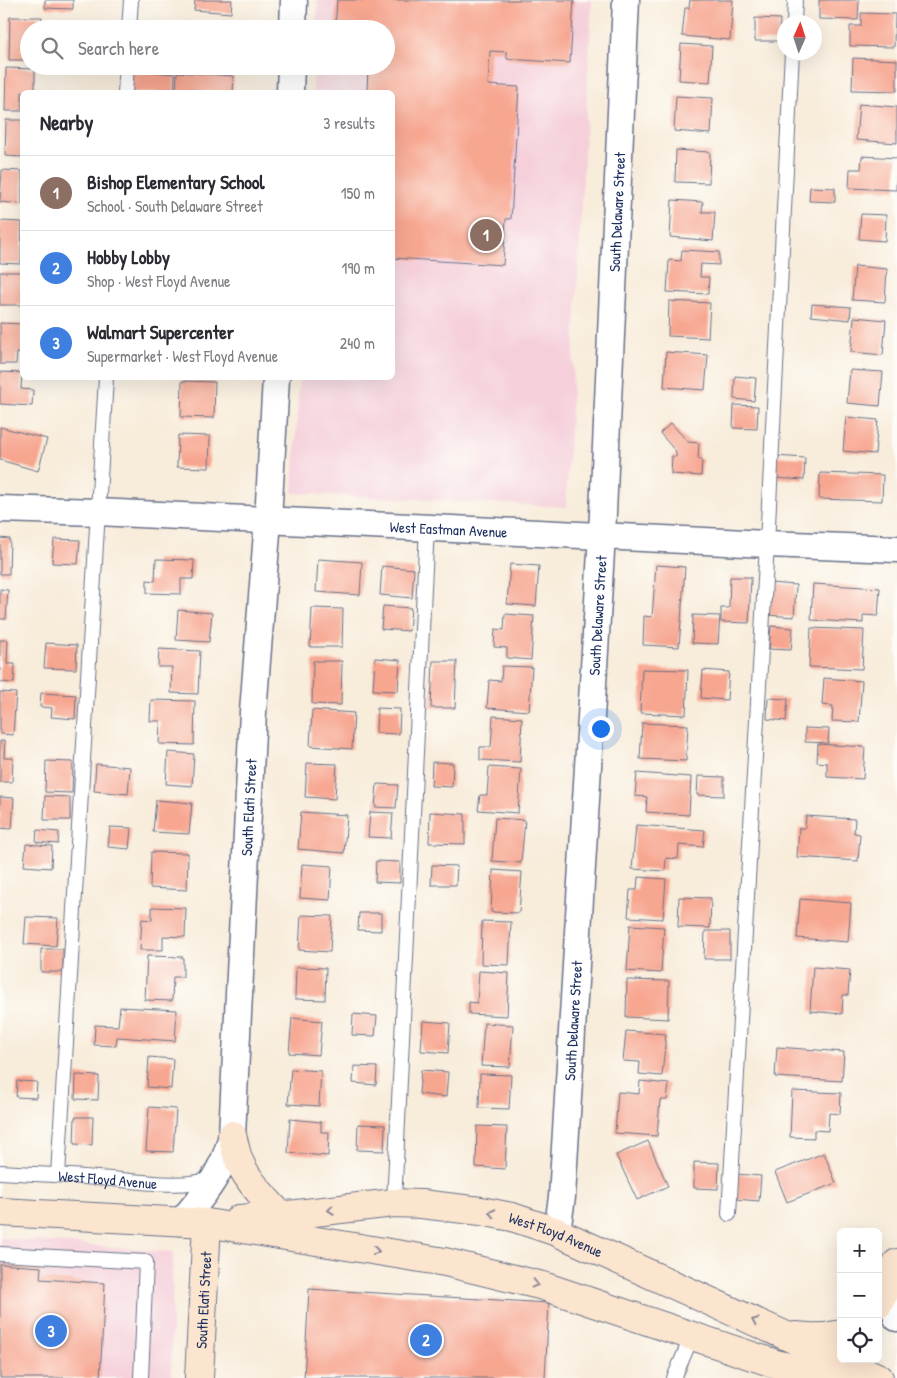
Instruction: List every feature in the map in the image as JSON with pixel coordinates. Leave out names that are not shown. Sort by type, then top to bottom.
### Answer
[{"type":"street","points":[[293,20],[294,0]]},
{"type":"street","name":"South Delaware Street","points":[[557,1232],[562,1197],[602,535],[626,0]]},
{"type":"street","points":[[290,90],[291,75]]},
{"type":"street","name":"South Elati Street","points":[[199,1378],[194,1222],[198,1201],[226,1156],[232,1135],[254,712],[276,380]]},
{"type":"street","name":"West Eastman Avenue","points":[[0,509],[897,549]]},
{"type":"street","points":[[232,1135],[237,1155],[243,1168],[256,1187],[280,1215]]},
{"type":"street","name":"West Floyd Avenue","points":[[194,1222],[394,1203],[481,1211],[512,1218],[557,1232],[879,1378]]},
{"type":"street","name":"West Floyd Avenue","points":[[0,1212],[194,1222],[445,1262],[544,1286],[779,1365],[847,1378]]},
{"type":"street","points":[[882,1297],[890,1283],[897,1263]]},
{"type":"street","points":[[897,1269],[897,1318]]},
{"type":"street","points":[[785,1335],[811,1338],[837,1335]]},
{"type":"lane","points":[[130,20],[131,0]]},
{"type":"lane","points":[[794,15],[795,0]]},
{"type":"lane","points":[[729,1214],[767,544],[792,60]]},
{"type":"lane","points":[[125,90],[126,75]]},
{"type":"lane","points":[[58,1175],[106,380]]},
{"type":"lane","points":[[394,1203],[428,527]]},
{"type":"lane","name":"West Floyd Avenue","points":[[0,1172],[158,1183],[200,1182],[214,1178]]},
{"type":"lane","points":[[0,1254],[146,1262],[140,1378]]},
{"type":"lane","points":[[674,1378],[692,1336]]},
{"type":"shaded area","points":[[318,0],[592,0],[566,507],[293,493],[299,380],[395,380],[395,90],[313,90],[314,75],[395,75],[395,20],[317,20]]},
{"type":"shaded area","points":[[0,1238],[173,1252],[171,1378],[0,1378]]},
{"type":"building","points":[[45,0],[73,0],[73,9],[45,8]]},
{"type":"building","points":[[195,0],[232,0],[231,13],[194,10]]},
{"type":"building","points":[[337,0],[574,0],[570,63],[507,59],[507,52],[490,51],[488,85],[519,87],[511,219],[506,219],[503,265],[395,258],[395,90],[367,90],[368,75],[395,75],[395,20],[336,20]]},
{"type":"building","points":[[690,0],[733,0],[730,40],[682,36],[685,8],[689,8]]},
{"type":"building","points":[[819,0],[859,0],[858,20],[822,19],[822,15],[819,15]]},
{"type":"building","points":[[861,13],[895,14],[894,47],[850,46],[850,26],[861,26]]},
{"type":"building","points":[[10,17],[42,17],[42,20],[20,20],[20,60],[9,60]]},
{"type":"building","points":[[755,18],[777,19],[777,41],[755,41]]},
{"type":"building","points":[[681,44],[712,46],[710,82],[679,80]]},
{"type":"building","points":[[853,58],[897,60],[897,91],[852,90]]},
{"type":"building","points":[[6,68],[20,68],[20,75],[35,75],[35,90],[20,90],[20,111],[5,111]]},
{"type":"building","points":[[130,75],[175,75],[174,90],[129,90]]},
{"type":"building","points":[[177,75],[234,76],[233,90],[176,90]]},
{"type":"building","points":[[676,96],[713,98],[711,134],[674,131]]},
{"type":"building","points":[[859,104],[897,107],[897,143],[856,140]]},
{"type":"building","points":[[6,120],[20,120],[20,157],[5,156]]},
{"type":"building","points":[[676,150],[710,152],[709,183],[675,182]]},
{"type":"building","points":[[862,156],[897,158],[896,190],[849,188],[850,169],[861,169]]},
{"type":"building","points":[[2,170],[20,171],[20,204],[0,202]]},
{"type":"building","points":[[810,187],[835,188],[835,202],[809,201]]},
{"type":"building","points":[[672,200],[703,202],[702,212],[715,212],[713,241],[670,237]]},
{"type":"building","points":[[861,214],[886,215],[885,241],[859,239]]},
{"type":"building","points":[[0,221],[20,222],[20,264],[0,263]]},
{"type":"building","points":[[682,250],[719,252],[719,265],[701,264],[700,277],[709,277],[708,294],[667,292],[669,260],[681,261]]},
{"type":"building","points":[[855,266],[887,269],[885,302],[852,300]]},
{"type":"building","points":[[0,272],[20,272],[20,305],[0,305]]},
{"type":"building","points":[[669,301],[710,303],[708,338],[668,336]]},
{"type":"building","points":[[812,304],[851,307],[850,320],[811,316]]},
{"type":"building","points":[[854,317],[886,320],[883,355],[851,352]]},
{"type":"building","points":[[0,323],[20,324],[20,353],[17,353],[16,364],[0,364]]},
{"type":"building","points":[[666,352],[708,355],[705,390],[664,387]]},
{"type":"building","points":[[850,370],[883,372],[880,406],[847,403]]},
{"type":"building","points":[[0,372],[20,373],[21,389],[33,390],[32,406],[0,404]]},
{"type":"building","points":[[735,376],[756,378],[754,401],[734,399]]},
{"type":"building","points":[[182,381],[215,382],[214,418],[181,417]]},
{"type":"building","points":[[734,405],[758,406],[757,429],[733,428]]},
{"type":"building","points":[[846,417],[878,420],[875,454],[843,451]]},
{"type":"building","points":[[671,423],[688,442],[699,443],[698,459],[702,459],[701,476],[671,474],[672,456],[676,457],[676,452],[660,433]]},
{"type":"building","points":[[0,427],[47,439],[38,471],[0,460]]},
{"type":"building","points":[[178,435],[210,436],[209,468],[177,467]]},
{"type":"building","points":[[775,456],[805,458],[804,480],[774,478]]},
{"type":"building","points":[[820,473],[883,475],[882,501],[819,499]]},
{"type":"building","points":[[0,538],[10,539],[9,574],[0,574]]},
{"type":"building","points":[[54,539],[80,540],[78,564],[52,563]]},
{"type":"building","points":[[156,559],[194,560],[193,579],[181,579],[181,594],[147,593],[147,580],[155,581]]},
{"type":"building","points":[[318,559],[362,562],[360,595],[316,592]]},
{"type":"building","points":[[510,564],[539,566],[536,606],[507,604]]},
{"type":"building","points":[[656,565],[685,567],[679,647],[643,645],[644,616],[652,617]]},
{"type":"building","points":[[382,566],[414,569],[412,598],[380,595]]},
{"type":"building","points":[[730,577],[751,577],[749,623],[721,622],[721,608],[729,608]]},
{"type":"building","points":[[770,583],[796,585],[794,617],[767,615]]},
{"type":"building","points":[[813,584],[880,588],[878,616],[863,615],[863,623],[811,620]]},
{"type":"building","points":[[0,589],[8,590],[6,619],[0,619]]},
{"type":"building","points":[[383,606],[411,608],[409,631],[381,629]]},
{"type":"building","points":[[312,608],[343,609],[342,647],[310,647]]},
{"type":"building","points":[[178,610],[212,613],[209,642],[176,640]]},
{"type":"building","points":[[505,614],[534,616],[531,660],[507,658],[507,648],[494,647],[495,629],[504,630]]},
{"type":"building","points":[[693,615],[720,616],[718,644],[692,643]]},
{"type":"building","points":[[771,626],[793,628],[791,650],[769,649]]},
{"type":"building","points":[[811,628],[864,630],[862,669],[809,667]]},
{"type":"building","points":[[0,640],[8,640],[7,664],[15,664],[14,683],[0,682]]},
{"type":"building","points":[[46,643],[77,645],[76,669],[44,668]]},
{"type":"building","points":[[159,649],[200,651],[198,694],[171,693],[172,667],[158,667]]},
{"type":"building","points":[[375,658],[400,660],[398,691],[373,690]]},
{"type":"building","points":[[313,661],[342,661],[341,705],[312,704]]},
{"type":"building","points":[[433,661],[457,661],[455,708],[431,708]]},
{"type":"building","points":[[502,666],[532,667],[529,711],[487,708],[489,680],[501,681]]},
{"type":"building","points":[[642,669],[688,670],[686,715],[640,713]]},
{"type":"building","points":[[703,670],[729,672],[727,700],[701,698]]},
{"type":"building","points":[[824,678],[862,681],[859,722],[832,721],[833,706],[822,705]]},
{"type":"building","points":[[0,692],[16,693],[13,735],[0,734]]},
{"type":"building","points":[[41,693],[76,695],[75,719],[51,717],[52,708],[40,707]]},
{"type":"building","points":[[768,698],[788,699],[786,721],[767,719]]},
{"type":"building","points":[[151,700],[195,701],[194,745],[159,744],[160,721],[150,721]]},
{"type":"building","points":[[377,708],[400,709],[399,734],[376,733]]},
{"type":"building","points":[[312,710],[354,713],[352,749],[310,746]]},
{"type":"building","points":[[493,716],[522,718],[520,762],[480,760],[480,747],[491,747]]},
{"type":"building","points":[[642,723],[688,725],[686,761],[640,759]]},
{"type":"building","points":[[805,728],[829,729],[828,743],[805,742]]},
{"type":"building","points":[[0,741],[5,741],[4,758],[13,758],[12,782],[0,782]]},
{"type":"building","points":[[818,744],[865,747],[863,779],[827,777],[827,763],[817,762]]},
{"type":"building","points":[[168,752],[194,754],[192,786],[166,784]]},
{"type":"building","points":[[46,761],[73,762],[72,793],[45,792]]},
{"type":"building","points":[[432,762],[453,763],[452,787],[431,786]]},
{"type":"building","points":[[307,763],[337,764],[335,799],[305,797]]},
{"type":"building","points":[[96,764],[130,767],[128,794],[94,791]]},
{"type":"building","points":[[489,767],[521,769],[518,813],[478,810],[480,795],[487,795]]},
{"type":"building","points":[[637,773],[691,777],[689,815],[646,812],[647,797],[635,796]]},
{"type":"building","points":[[698,776],[724,777],[724,796],[697,795]]},
{"type":"building","points":[[377,784],[398,785],[396,808],[375,807]]},
{"type":"building","points":[[45,796],[70,797],[70,820],[44,820]]},
{"type":"building","points":[[0,797],[14,798],[12,829],[0,828]]},
{"type":"building","points":[[156,800],[192,803],[189,834],[153,832]]},
{"type":"building","points":[[301,812],[347,815],[344,853],[298,849]]},
{"type":"building","points":[[370,812],[393,813],[391,838],[368,837]]},
{"type":"building","points":[[430,812],[465,814],[465,844],[429,843]]},
{"type":"building","points":[[806,816],[855,819],[854,833],[860,834],[858,861],[797,857],[799,828],[805,828]]},
{"type":"building","points":[[495,818],[525,820],[521,863],[492,861]]},
{"type":"building","points":[[636,825],[705,830],[703,847],[679,845],[678,859],[666,858],[665,871],[632,869]]},
{"type":"building","points":[[110,827],[131,828],[129,849],[108,847]]},
{"type":"building","points":[[37,830],[59,832],[58,844],[36,842]]},
{"type":"building","points":[[26,844],[52,846],[51,868],[24,866]]},
{"type":"building","points":[[151,852],[188,853],[187,890],[150,888]]},
{"type":"building","points":[[376,861],[400,862],[400,883],[375,882]]},
{"type":"building","points":[[302,864],[332,866],[330,900],[300,898]]},
{"type":"building","points":[[432,865],[457,866],[456,885],[431,885]]},
{"type":"building","points":[[493,870],[522,872],[519,913],[491,912]]},
{"type":"building","points":[[638,877],[666,879],[663,919],[628,917],[630,890],[637,890]]},
{"type":"building","points":[[679,897],[711,898],[710,928],[678,927]]},
{"type":"building","points":[[800,899],[851,903],[848,942],[797,938]]},
{"type":"building","points":[[152,907],[186,908],[185,937],[163,936],[163,950],[140,950],[142,919],[152,920]]},
{"type":"building","points":[[359,913],[381,913],[381,931],[358,930]]},
{"type":"building","points":[[301,915],[332,916],[330,952],[299,950]]},
{"type":"building","points":[[26,917],[58,918],[56,946],[24,944]]},
{"type":"building","points":[[482,921],[511,922],[509,965],[481,964]]},
{"type":"building","points":[[630,925],[664,927],[661,973],[627,971]]},
{"type":"building","points":[[705,931],[730,931],[730,959],[704,959]]},
{"type":"building","points":[[41,949],[63,949],[63,972],[41,972]]},
{"type":"building","points":[[147,956],[183,957],[183,977],[173,977],[172,1001],[145,1000]]},
{"type":"building","points":[[296,967],[326,968],[325,1000],[295,999]]},
{"type":"building","points":[[813,967],[850,970],[848,995],[843,995],[842,1014],[810,1011]]},
{"type":"building","points":[[479,971],[509,973],[507,1016],[469,1014],[469,1002],[477,1003]]},
{"type":"building","points":[[627,980],[669,981],[668,1019],[626,1017]]},
{"type":"building","points":[[120,1007],[177,1010],[175,1041],[117,1037],[116,1046],[94,1045],[95,1025],[118,1026]]},
{"type":"building","points":[[353,1014],[377,1016],[375,1036],[352,1035]]},
{"type":"building","points":[[292,1018],[322,1021],[319,1055],[289,1053]]},
{"type":"building","points":[[423,1021],[450,1023],[448,1053],[421,1051]]},
{"type":"building","points":[[484,1023],[513,1025],[510,1067],[481,1066]]},
{"type":"building","points":[[626,1031],[666,1034],[662,1076],[639,1074],[640,1062],[623,1061]]},
{"type":"building","points":[[777,1047],[844,1052],[842,1081],[775,1077]]},
{"type":"building","points":[[149,1057],[173,1059],[171,1089],[147,1087]]},
{"type":"building","points":[[354,1066],[377,1067],[376,1085],[353,1083]]},
{"type":"building","points":[[291,1069],[321,1071],[319,1106],[288,1104]]},
{"type":"building","points":[[421,1070],[448,1072],[446,1097],[419,1094]]},
{"type":"building","points":[[480,1074],[511,1075],[509,1109],[479,1108]]},
{"type":"building","points":[[76,1075],[99,1076],[98,1100],[75,1099]]},
{"type":"building","points":[[17,1081],[37,1082],[36,1098],[16,1097]]},
{"type":"building","points":[[640,1081],[669,1084],[667,1100],[660,1100],[657,1136],[615,1133],[618,1092],[639,1094]]},
{"type":"building","points":[[792,1091],[841,1093],[840,1114],[829,1113],[828,1131],[814,1130],[814,1138],[790,1137]]},
{"type":"building","points":[[149,1107],[176,1109],[173,1152],[146,1151]]},
{"type":"building","points":[[75,1117],[93,1117],[92,1145],[74,1144]]},
{"type":"building","points":[[290,1119],[321,1122],[321,1132],[329,1132],[328,1156],[288,1153]]},
{"type":"building","points":[[358,1124],[385,1125],[384,1151],[357,1150]]},
{"type":"building","points":[[477,1126],[507,1127],[505,1169],[476,1167]]},
{"type":"building","points":[[648,1141],[668,1186],[637,1200],[616,1155]]},
{"type":"building","points":[[824,1153],[836,1183],[787,1202],[775,1172]]},
{"type":"building","points":[[694,1162],[719,1163],[718,1189],[694,1188]]},
{"type":"building","points":[[736,1174],[761,1176],[759,1201],[735,1199]]},
{"type":"building","points":[[0,1264],[41,1267],[40,1279],[105,1283],[100,1378],[0,1378]]},
{"type":"building","points":[[309,1289],[549,1303],[545,1378],[304,1378]]},
{"type":"place","name":"Bishop Elementary School","points":[[486,235]]},
{"type":"place","name":"Walmart Supercenter","points":[[51,1331]]},
{"type":"place","name":"Hobby Lobby","points":[[426,1340]]}]
